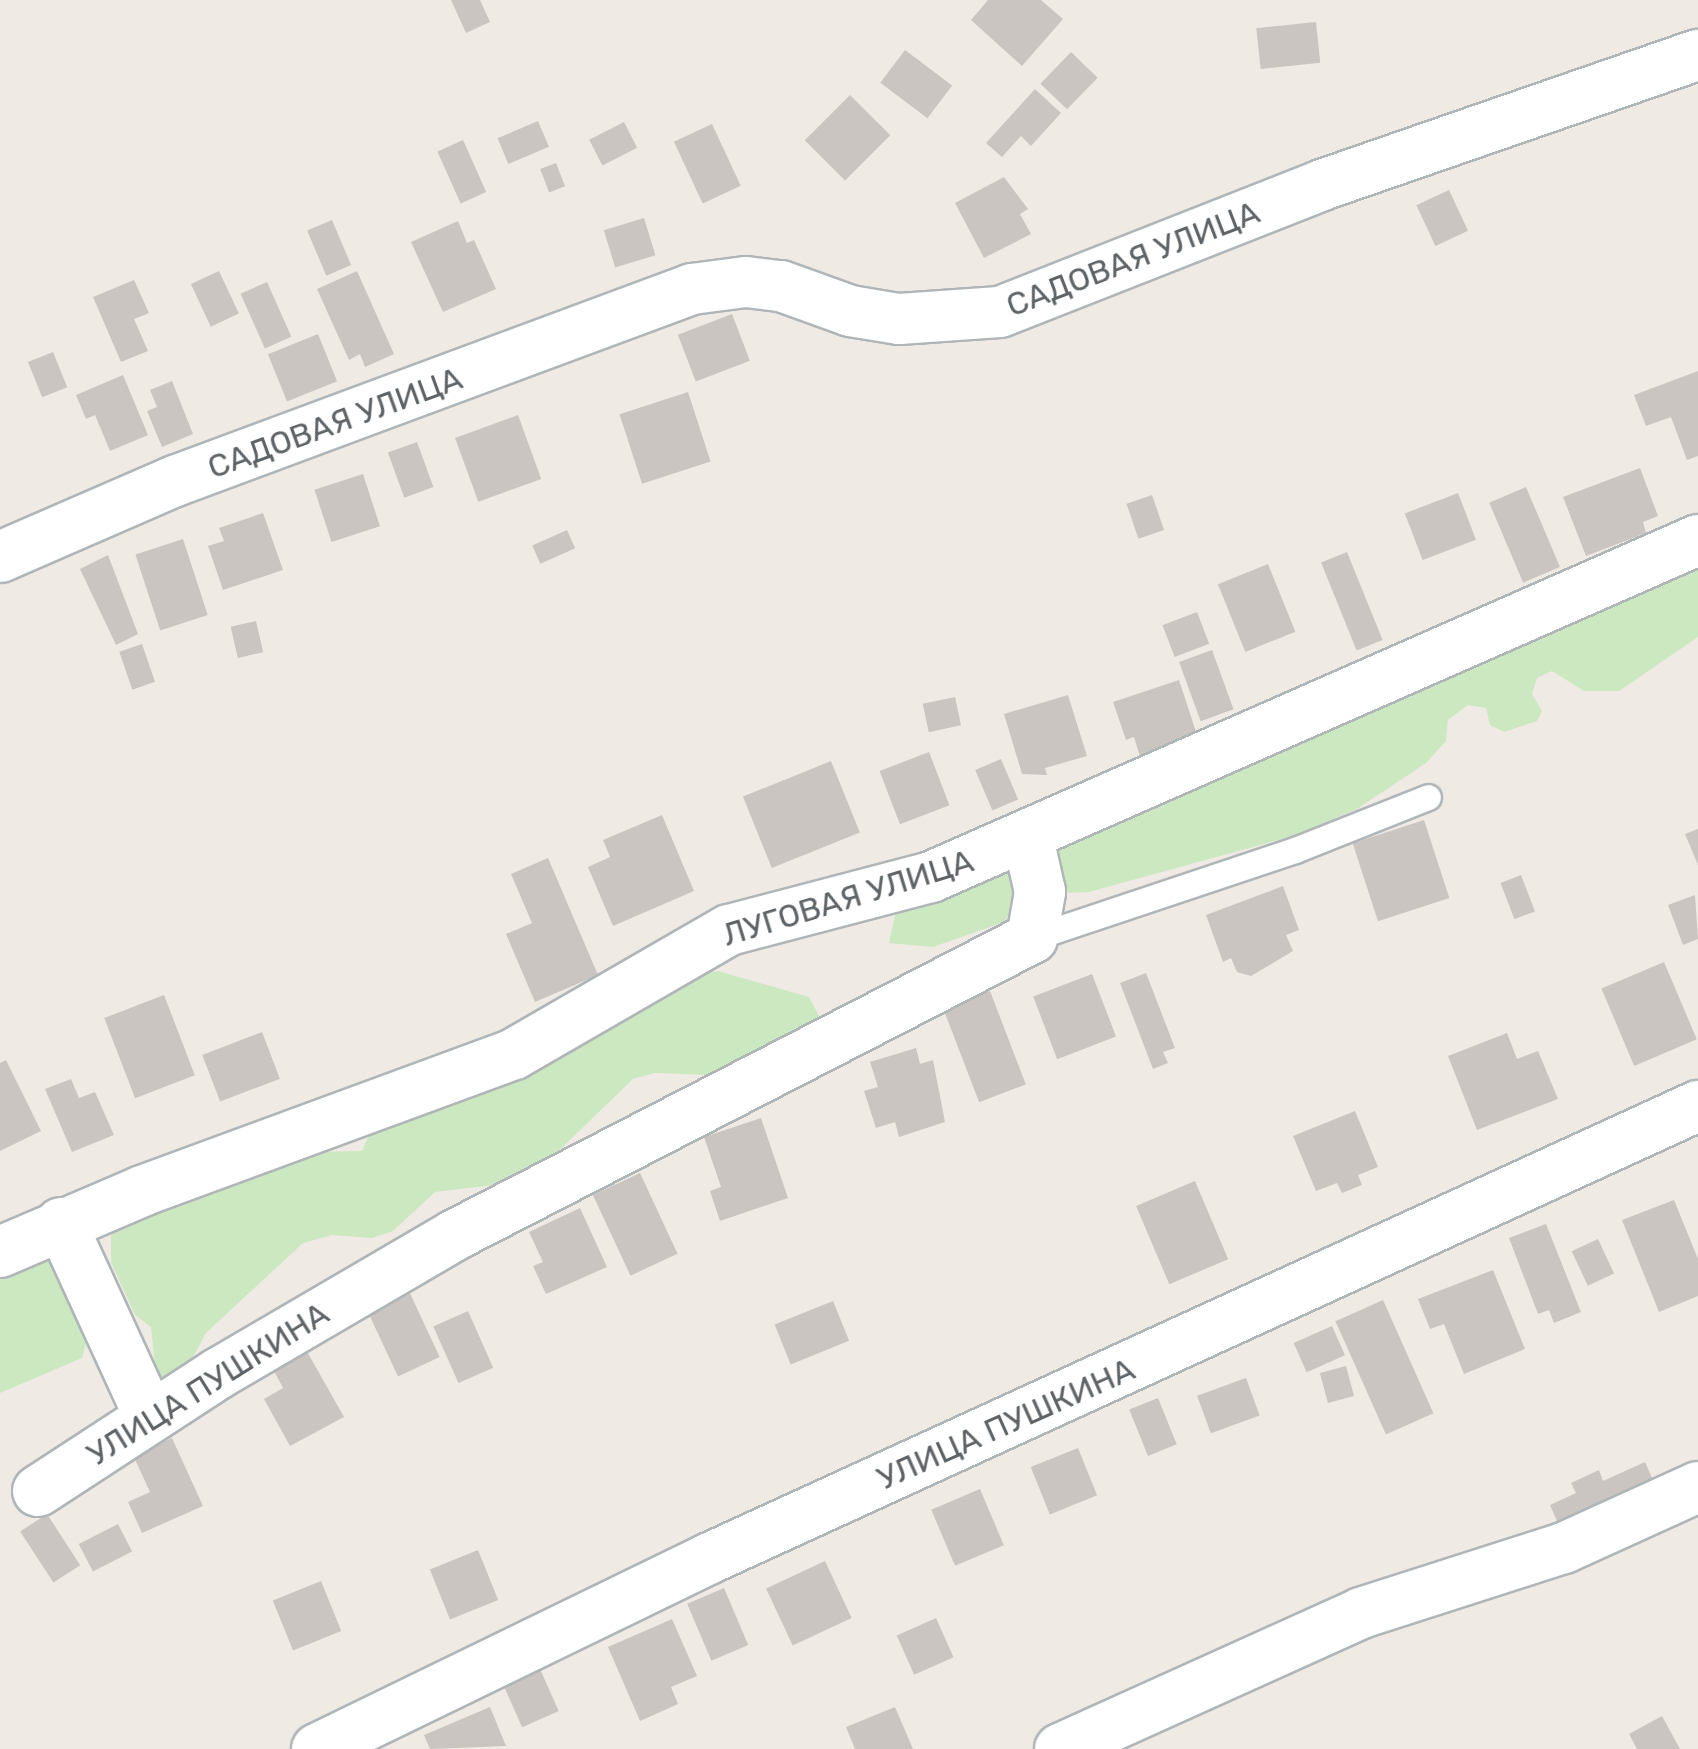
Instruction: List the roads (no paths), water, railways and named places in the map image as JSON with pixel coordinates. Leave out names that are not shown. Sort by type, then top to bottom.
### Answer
[{"type":"street","name":"САДОВАЯ УЛИЦА","points":[[0,557],[175,481],[692,289],[746,282],[781,286],[850,311],[899,319],[1000,312],[1322,184],[1698,56]]},
{"type":"street","name":"ЛУГОВАЯ УЛИЦА","points":[[0,1252],[61,1223],[514,1054],[729,930],[932,878],[1698,540]]},
{"type":"street","points":[[1028,838],[1040,892],[1032,938]]},
{"type":"street","name":"УЛИЦА ПУШКИНА","points":[[38,1492],[150,1417],[455,1235],[1032,938]]},
{"type":"street","name":"УЛИЦА ПУШКИНА","points":[[317,1749],[708,1559],[1698,1106]]},
{"type":"street","points":[[61,1223],[150,1417]]},
{"type":"street","points":[[1060,1749],[1361,1612],[1564,1548],[1698,1487]]},
{"type":"lane","points":[[1032,938],[1295,850],[1428,797]]}]
